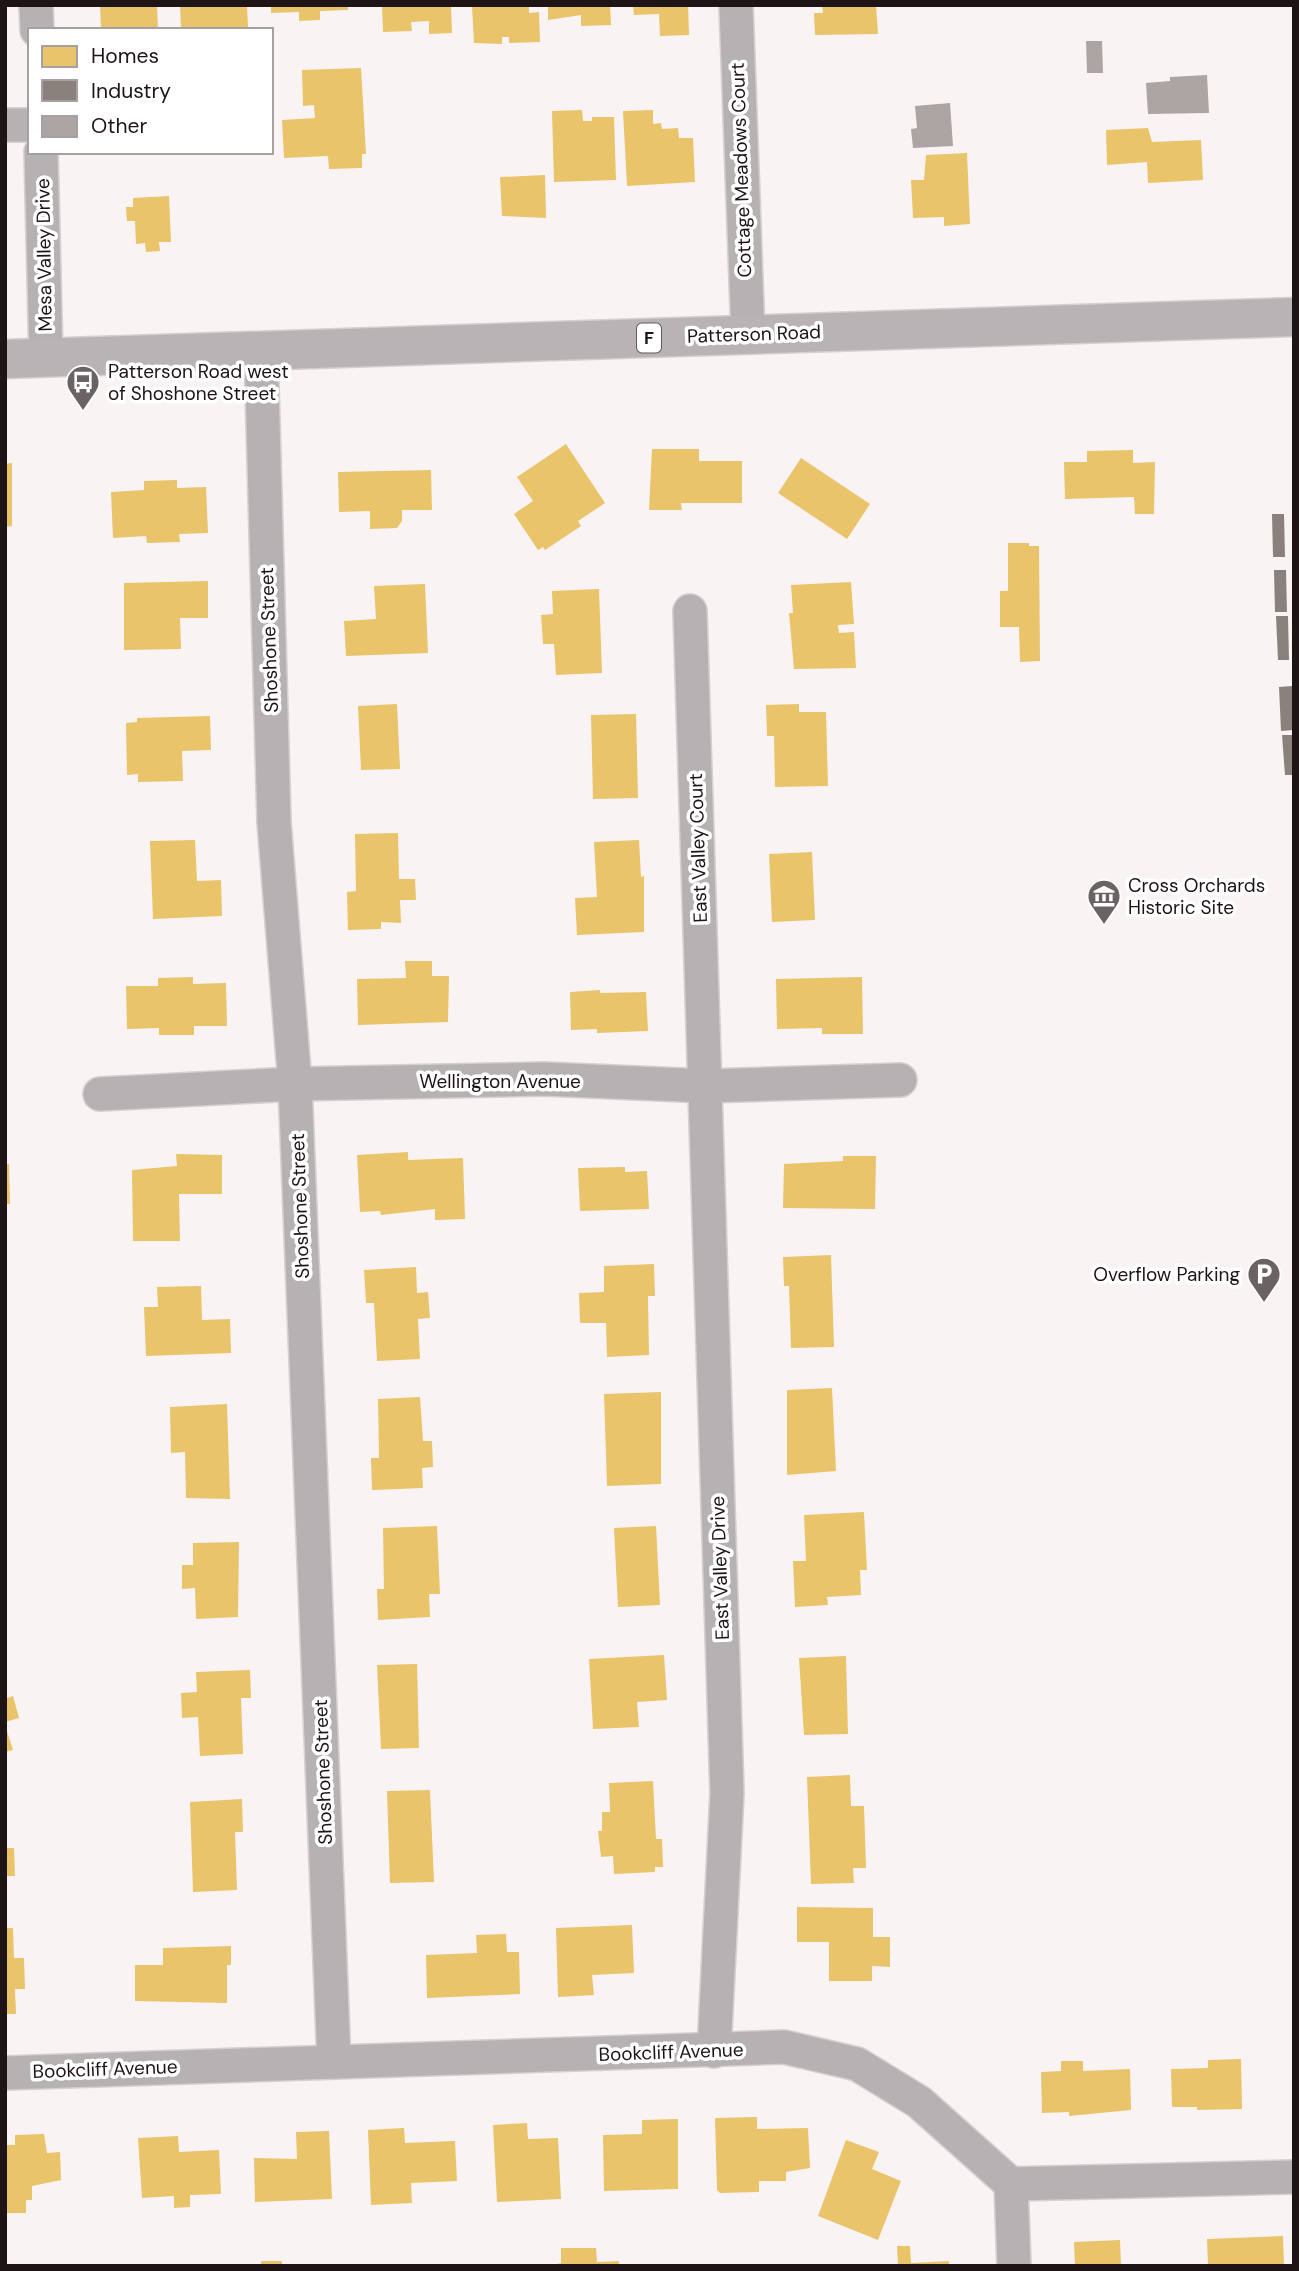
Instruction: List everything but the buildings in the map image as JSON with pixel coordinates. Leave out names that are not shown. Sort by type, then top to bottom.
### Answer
[{"type":"main road","name":"Patterson Road","points":[[5,359],[1294,317]]},
{"type":"street","points":[[36,5],[37,28]]},
{"type":"street","name":"Cottage Meadows Court","points":[[736,5],[748,334]]},
{"type":"street","points":[[5,125],[28,125]]},
{"type":"street","name":"Mesa Valley Drive","points":[[41,154],[46,358]]},
{"type":"street","name":"Shoshone Street","points":[[261,350],[274,822],[295,1084],[334,2062]]},
{"type":"street","name":"East Valley Court","points":[[690,611],[706,1086]]},
{"type":"street","name":"Wellington Avenue","points":[[100,1094],[295,1084],[544,1079],[706,1086],[900,1080]]},
{"type":"street","name":"East Valley Drive","points":[[706,1086],[727,1793],[714,2051]]},
{"type":"street","name":"Bookcliff Avenue","points":[[5,2073],[784,2047],[857,2064],[919,2102],[1011,2184]]},
{"type":"street","points":[[1014,2266],[1011,2184],[1294,2177]]},
{"type":"place","name":"Patterson Road west of Shoshone Street","points":[[83,412]]},
{"type":"place","name":"Cross Orchards Historic Site","points":[[1104,926]]},
{"type":"place","name":"Overflow Parking","points":[[1264,1304]]}]
